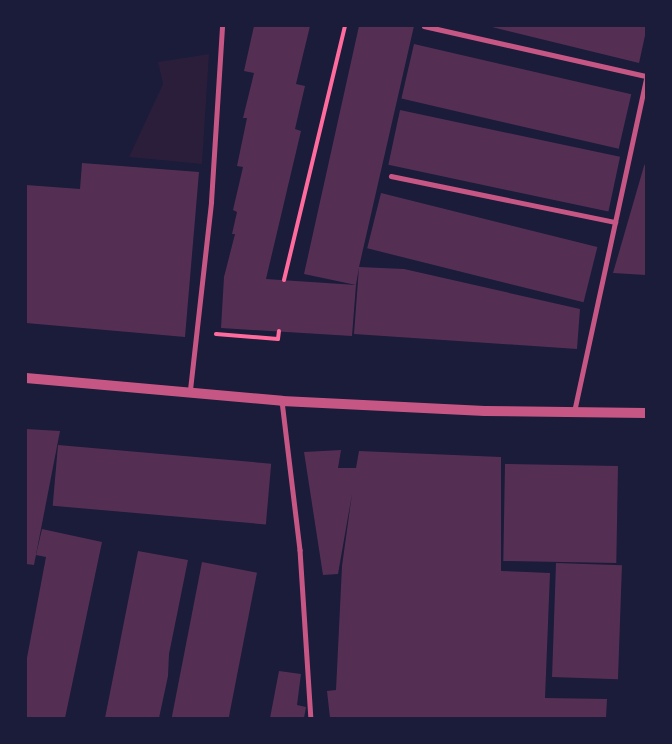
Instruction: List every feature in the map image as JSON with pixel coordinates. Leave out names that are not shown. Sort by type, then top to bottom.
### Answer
[{"type":"street","points":[[26,378],[189,390],[282,401],[646,413]]},
{"type":"lane","points":[[189,390],[211,202],[222,26]]},
{"type":"lane","points":[[424,26],[646,78],[574,412]]},
{"type":"lane","points":[[392,176],[615,222]]},
{"type":"lane","points":[[282,401],[300,550],[311,718]]},
{"type":"path","points":[[284,280],[345,26]]},
{"type":"path","points":[[197,332],[278,339],[279,331]]},
{"type":"shaded area","points":[[209,54],[202,164],[129,157],[163,84],[158,62]]},
{"type":"building","points":[[254,26],[310,26],[296,84],[305,86],[295,129],[301,131],[266,279],[356,285],[352,336],[221,328],[224,277],[235,234],[232,234],[237,212],[233,210],[243,167],[237,166],[247,118],[243,118],[254,73],[244,71]]},
{"type":"building","points":[[359,26],[414,26],[356,285],[304,274]]},
{"type":"building","points":[[488,26],[646,26],[646,31],[639,63]]},
{"type":"building","points":[[414,44],[631,94],[619,149],[401,99]]},
{"type":"building","points":[[400,110],[620,157],[608,212],[388,165]]},
{"type":"building","points":[[646,162],[646,275],[613,273],[644,166]]},
{"type":"building","points":[[82,163],[199,172],[185,337],[26,323],[26,185],[80,189]]},
{"type":"building","points":[[381,193],[597,247],[584,302],[367,248]]},
{"type":"building","points":[[359,267],[404,269],[580,309],[577,349],[354,334]]},
{"type":"building","points":[[26,429],[60,431],[34,565],[26,564]]},
{"type":"building","points":[[58,445],[271,464],[266,524],[53,506]]},
{"type":"building","points":[[341,450],[338,468],[356,468],[359,451],[501,457],[501,571],[550,573],[545,698],[607,699],[606,718],[330,718],[327,691],[336,690],[342,566],[352,494],[338,574],[323,575],[304,452]]},
{"type":"building","points":[[505,464],[618,466],[616,563],[503,561]]},
{"type":"building","points":[[42,529],[102,542],[65,718],[26,718],[26,663],[46,557],[36,555]]},
{"type":"building","points":[[138,551],[188,560],[169,654],[168,676],[159,718],[105,718]]},
{"type":"building","points":[[202,562],[257,573],[229,718],[172,718]]},
{"type":"building","points":[[556,563],[622,565],[618,679],[552,677]]},
{"type":"building","points":[[279,671],[301,674],[297,705],[306,707],[304,718],[270,718]]}]
